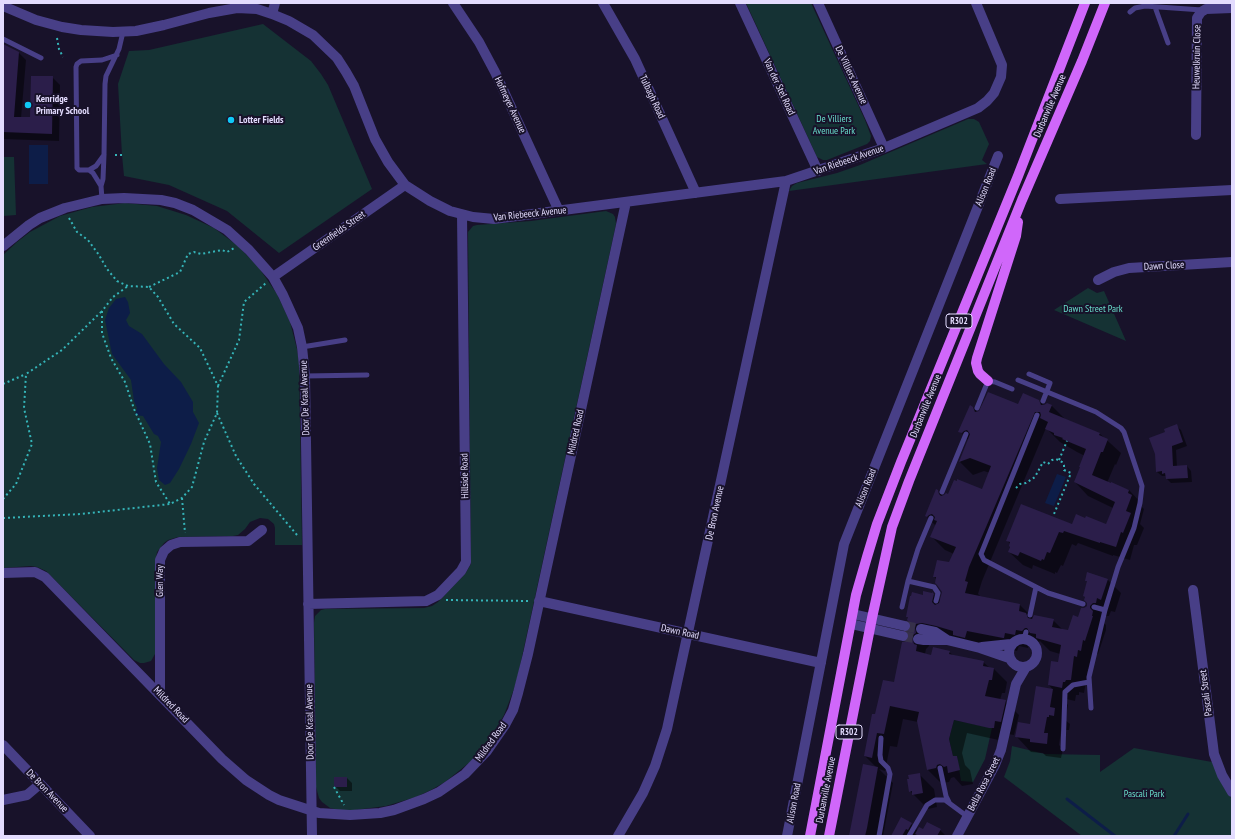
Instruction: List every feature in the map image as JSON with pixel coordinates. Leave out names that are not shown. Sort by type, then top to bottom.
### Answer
[{"type":"main road","name":"Durbanville Avenue","points":[[810,836],[852,619],[867,557],[877,524],[1018,176],[1085,3]]},
{"type":"main road","name":"Durbanville Avenue","points":[[829,836],[871,623],[892,526],[1022,200],[1082,62],[1105,3]]},
{"type":"main road","points":[[988,381],[980,374],[976,363],[1016,236],[1022,200]]},
{"type":"street","points":[[272,14],[275,3]]},
{"type":"street","name":"Hofmeyer Avenue","points":[[453,3],[479,42],[495,72],[559,211]]},
{"type":"street","name":"Tulbagh Road","points":[[603,3],[635,58],[696,193]]},
{"type":"street","name":"Van der Stel Road","points":[[740,3],[818,171]]},
{"type":"street","name":"De Villiers Avenue","points":[[818,3],[884,148]]},
{"type":"street","name":"Van Riebeeck Avenue","points":[[3,6],[36,20],[62,27],[81,30],[123,32],[150,29],[223,10],[247,8],[272,14],[305,29],[337,58],[354,86],[376,139],[388,162],[405,185],[440,207],[462,215],[494,219],[786,182],[884,148],[978,108],[987,101],[996,88],[1001,77],[1002,65],[976,3]]},
{"type":"street","name":"Heuwelkruin Close","points":[[1196,135],[1197,22],[1199,15],[1203,11],[1210,8],[1232,8]]},
{"type":"street","name":"Alison Road","points":[[787,836],[844,544],[998,156]]},
{"type":"street","name":"De Bron Avenue","points":[[618,836],[643,793],[662,750],[689,634],[786,182]]},
{"type":"street","name":"Greenfields Street","points":[[273,277],[405,185]]},
{"type":"street","points":[[1060,199],[1232,190]]},
{"type":"street","name":"Door De Kraal Avenue","points":[[3,246],[16,234],[40,218],[65,208],[102,199],[142,198],[161,200],[175,203],[193,210],[209,218],[227,230],[242,243],[273,277],[283,294],[294,317],[302,347],[305,376],[312,836]]},
{"type":"street","name":"Mildred Road","points":[[3,573],[35,572],[45,577],[222,759],[258,789],[279,800],[319,813],[350,815],[365,814],[394,810],[424,799],[452,783],[465,774],[487,751],[497,738],[513,710],[528,654],[626,202]]},
{"type":"street","name":"Hillside Road","points":[[430,600],[438,595],[461,571],[466,558],[462,215]]},
{"type":"street","name":"Dawn Close","points":[[1098,280],[1114,272],[1129,268],[1232,262]]},
{"type":"street","name":"Glen Way","points":[[160,694],[160,560],[164,551],[171,544],[180,542],[248,541],[262,530]]},
{"type":"street","name":"Pascali Street","points":[[1193,590],[1214,754],[1222,776],[1232,792]]},
{"type":"street","points":[[308,604],[422,602],[430,600]]},
{"type":"street","name":"Dawn Road","points":[[539,601],[821,663]]},
{"type":"street","points":[[852,619],[871,623],[905,626]]},
{"type":"street","points":[[871,623],[903,636]]},
{"type":"street","points":[[927,628],[947,640]]},
{"type":"street","points":[[918,639],[947,640],[980,648],[1020,667],[1026,667],[1034,662],[1037,653],[1033,643],[1025,635],[1011,644],[980,648]]},
{"type":"street","points":[[1010,661],[1009,649],[1011,644]]},
{"type":"street","name":"Bella Rosa Street","points":[[1010,661],[1016,684]]},
{"type":"street","name":"Bella Rosa Street","points":[[958,836],[995,765],[1001,750],[1016,684],[1026,667]]},
{"type":"street","name":"De Bron Avenue","points":[[3,745],[90,836]]},
{"type":"street","points":[[3,800],[27,795],[40,784]]},
{"type":"lane","points":[[1130,12],[1140,7],[1203,11]]},
{"type":"lane","points":[[1155,7],[1168,43]]},
{"type":"lane","points":[[102,199],[101,186],[103,179],[104,155],[104,84],[106,76],[117,55],[123,32]]},
{"type":"lane","points":[[3,39],[41,58]]},
{"type":"lane","points":[[104,155],[96,166],[89,170],[79,170],[76,166],[76,67],[81,61],[102,60],[117,55]]},
{"type":"lane","points":[[102,60],[110,68]]},
{"type":"lane","points":[[89,170],[93,173],[101,186]]},
{"type":"lane","points":[[302,347],[345,340]]},
{"type":"lane","points":[[1029,374],[1050,383],[1043,401]]},
{"type":"lane","points":[[305,376],[367,375]]},
{"type":"lane","points":[[1018,380],[1096,412],[1121,428],[1124,432],[1140,476],[1142,486],[1140,503],[1134,528],[1118,567],[1105,610],[1089,682],[1091,708]]},
{"type":"lane","points":[[977,408],[988,381],[1012,389]]},
{"type":"lane","points":[[1037,415],[981,551],[981,556],[984,560],[1048,593],[1083,604]]},
{"type":"lane","points":[[942,492],[966,434]]},
{"type":"lane","points":[[902,607],[918,549],[931,518]]},
{"type":"lane","points":[[908,581],[934,588],[938,593],[936,601]]},
{"type":"lane","points":[[1030,615],[1036,587]]},
{"type":"lane","points":[[1094,607],[1105,610]]},
{"type":"lane","points":[[1063,749],[1066,692],[1073,685],[1089,682]]},
{"type":"lane","points":[[879,836],[890,774],[880,755],[881,738]]},
{"type":"lane","points":[[940,768],[946,796],[950,803],[958,811],[968,817]]},
{"type":"lane","points":[[909,836],[929,803],[940,799],[950,803]]},
{"type":"path","points":[[57,38],[59,49],[63,57]]},
{"type":"path","points":[[115,155],[122,155]]},
{"type":"path","points":[[68,214],[77,232],[88,240],[100,255],[107,269],[116,281],[128,286],[149,287],[180,272],[188,254],[194,252],[201,254],[222,250],[227,252],[242,243]]},
{"type":"path","points":[[3,518],[81,514],[170,504],[182,498],[192,486],[204,442],[217,413],[218,386],[239,340],[244,302],[273,277]]},
{"type":"path","points":[[3,384],[26,374],[62,350],[102,311],[113,297],[128,286]]},
{"type":"path","points":[[149,287],[158,298],[174,324],[200,348],[218,386]]},
{"type":"path","points":[[102,311],[102,333],[111,358],[126,382],[134,409],[150,444],[156,482],[170,504]]},
{"type":"path","points":[[3,499],[16,484],[32,444],[26,424],[24,408],[26,374]]},
{"type":"path","points":[[217,413],[236,456],[254,484],[279,516],[308,546]]},
{"type":"path","points":[[1059,460],[1067,441]]},
{"type":"path","points":[[1008,488],[1015,491],[1020,484],[1026,483],[1035,477],[1042,462],[1048,464],[1052,460],[1059,460],[1064,465],[1064,470],[1071,473],[1054,514]]},
{"type":"path","points":[[182,498],[186,542]]},
{"type":"path","points":[[430,600],[539,601]]},
{"type":"path","points":[[334,787],[350,815]]},
{"type":"green space","name":"De Villiers Avenue Park","points":[[746,3],[811,3],[865,120],[871,136],[870,141],[867,144],[827,160],[817,157]]},
{"type":"green space","name":"Lotter Fields","points":[[263,24],[311,61],[321,74],[328,85],[372,189],[279,253],[227,211],[169,185],[124,176],[122,155],[118,84],[129,51],[149,50]]},
{"type":"green space","points":[[968,119],[974,119],[979,122],[989,144],[982,160],[987,164],[789,191],[792,186],[797,183],[837,173],[860,165]]},
{"type":"green space","points":[[3,157],[14,157],[16,215],[3,216]]},
{"type":"green space","points":[[125,203],[157,206],[186,215],[214,228],[238,246],[259,268],[277,294],[290,322],[299,362],[302,545],[275,545],[274,524],[268,519],[260,518],[250,522],[238,535],[178,537],[168,540],[157,552],[156,558],[155,654],[151,661],[144,663],[134,660],[46,571],[31,566],[3,568],[3,255],[30,232],[60,216],[92,207]]},
{"type":"green space","points":[[606,211],[613,214],[616,224],[518,675],[504,715],[490,739],[470,762],[445,782],[431,790],[416,797],[386,806],[355,810],[339,810],[330,808],[319,798],[316,787],[315,616],[321,610],[325,609],[424,608],[432,606],[438,602],[465,574],[471,564],[468,232],[473,226],[477,225],[531,221]]},
{"type":"green space","name":"Dawn Street Park","points":[[1088,288],[1097,293],[1104,291],[1126,341],[1054,310]]},
{"type":"green space","points":[[954,720],[992,728],[985,759],[973,782],[961,781],[957,756],[953,756],[949,739]]},
{"type":"green space","name":"Pascali Park","points":[[1012,746],[1045,754],[1100,755],[1100,772],[1134,748],[1212,762],[1224,788],[1232,799],[1232,836],[1082,836],[1004,777],[1010,761]]},
{"type":"water","points":[[29,145],[48,145],[48,184],[29,184]]},
{"type":"water","points":[[125,297],[128,302],[130,313],[126,320],[129,326],[142,334],[164,364],[181,382],[193,402],[193,412],[199,423],[179,469],[170,483],[165,485],[159,480],[157,468],[161,442],[158,436],[154,434],[143,416],[135,415],[137,408],[134,401],[131,380],[112,354],[105,320],[109,308],[116,299]]},
{"type":"water","points":[[1057,474],[1066,477],[1054,506],[1045,503]]},
{"type":"building","points":[[3,44],[19,52],[14,117],[30,117],[31,76],[53,76],[52,134],[3,132]]},
{"type":"building","points":[[988,392],[1018,404],[1023,393],[1039,400],[1041,405],[1047,403],[1052,405],[1049,412],[1100,433],[1099,435],[1108,439],[1092,475],[1129,490],[1128,493],[1132,495],[1126,511],[1131,513],[1123,533],[1121,532],[1116,547],[1064,531],[1063,533],[1059,532],[1050,553],[1047,552],[1044,560],[1042,559],[1041,561],[1020,552],[1018,556],[1008,552],[1010,542],[1006,541],[1021,504],[1072,524],[1076,514],[1085,518],[1086,516],[1106,524],[1115,502],[1074,482],[1086,449],[1062,439],[1063,438],[1054,435],[1054,433],[1045,429],[1048,422],[1040,418],[1040,412],[1035,412],[969,567],[965,581],[968,582],[965,593],[1020,604],[1019,611],[1026,613],[1028,618],[1032,619],[1034,615],[1054,619],[1052,627],[1068,630],[1073,615],[1078,617],[1081,608],[1087,606],[1087,603],[1084,600],[1085,597],[1083,596],[1087,581],[1085,581],[1087,572],[1108,579],[1101,600],[1097,598],[1096,603],[1093,603],[1090,606],[1093,611],[1093,616],[1085,641],[1083,640],[1081,651],[1078,650],[1077,657],[1074,656],[1071,680],[1066,680],[1063,682],[1062,688],[1048,685],[1051,661],[1058,662],[1061,645],[1036,638],[1036,634],[1030,633],[1027,628],[1022,631],[1016,630],[1015,635],[1005,633],[1004,638],[967,631],[965,638],[953,635],[953,631],[936,626],[922,623],[916,624],[916,633],[912,638],[914,644],[917,645],[916,651],[931,655],[933,647],[950,651],[949,654],[984,661],[983,666],[994,668],[992,680],[989,680],[985,696],[1006,700],[1001,722],[995,721],[994,728],[989,728],[954,720],[949,739],[953,756],[957,756],[960,770],[948,773],[947,766],[944,767],[940,764],[937,765],[936,768],[927,770],[917,721],[919,712],[890,706],[884,734],[877,733],[872,758],[864,756],[872,714],[875,714],[883,680],[894,682],[902,642],[905,642],[909,638],[908,632],[911,628],[911,624],[907,620],[908,617],[906,617],[910,596],[912,592],[923,595],[923,591],[932,592],[934,594],[932,602],[935,605],[939,603],[942,592],[935,583],[936,577],[933,577],[937,560],[949,562],[956,547],[930,537],[937,521],[934,520],[935,517],[932,514],[927,517],[925,516],[936,489],[941,496],[946,493],[948,494],[954,480],[957,481],[957,479],[982,489],[991,466],[970,458],[959,462],[970,434],[967,430],[962,433],[958,432],[970,405],[973,407],[975,412],[979,411]]},
{"type":"building","points":[[1177,424],[1183,442],[1172,446],[1173,466],[1187,465],[1188,478],[1166,479],[1165,473],[1162,474],[1162,471],[1156,472],[1155,454],[1149,438],[1165,432],[1164,429]]},
{"type":"building","points":[[1036,686],[1053,689],[1050,707],[1055,708],[1054,716],[1049,715],[1049,717],[1047,717],[1044,733],[1048,733],[1047,744],[1030,742],[1030,739],[1015,737],[1018,722],[1030,724]]},
{"type":"building","points":[[863,764],[878,767],[867,828],[865,836],[849,836]]},
{"type":"building","points":[[920,773],[923,793],[912,795],[912,791],[909,792],[907,779],[909,779],[908,775]]},
{"type":"building","points":[[334,777],[347,777],[347,787],[334,787]]},
{"type":"building","points":[[901,817],[912,823],[902,836],[891,836]]},
{"type":"building","points":[[927,822],[941,829],[937,836],[919,836],[915,834],[919,827],[923,829]]},
{"type":"waterway","points":[[1067,799],[1115,836]]},
{"type":"waterway","points":[[1174,836],[1188,814]]},
{"type":"tunnel","points":[[905,626],[921,629]]},
{"type":"tunnel","points":[[903,636],[918,639]]},
{"type":"place","name":"Kenridge Primary School","points":[[28,105]]},
{"type":"place","name":"Lotter Fields","points":[[231,120]]}]
